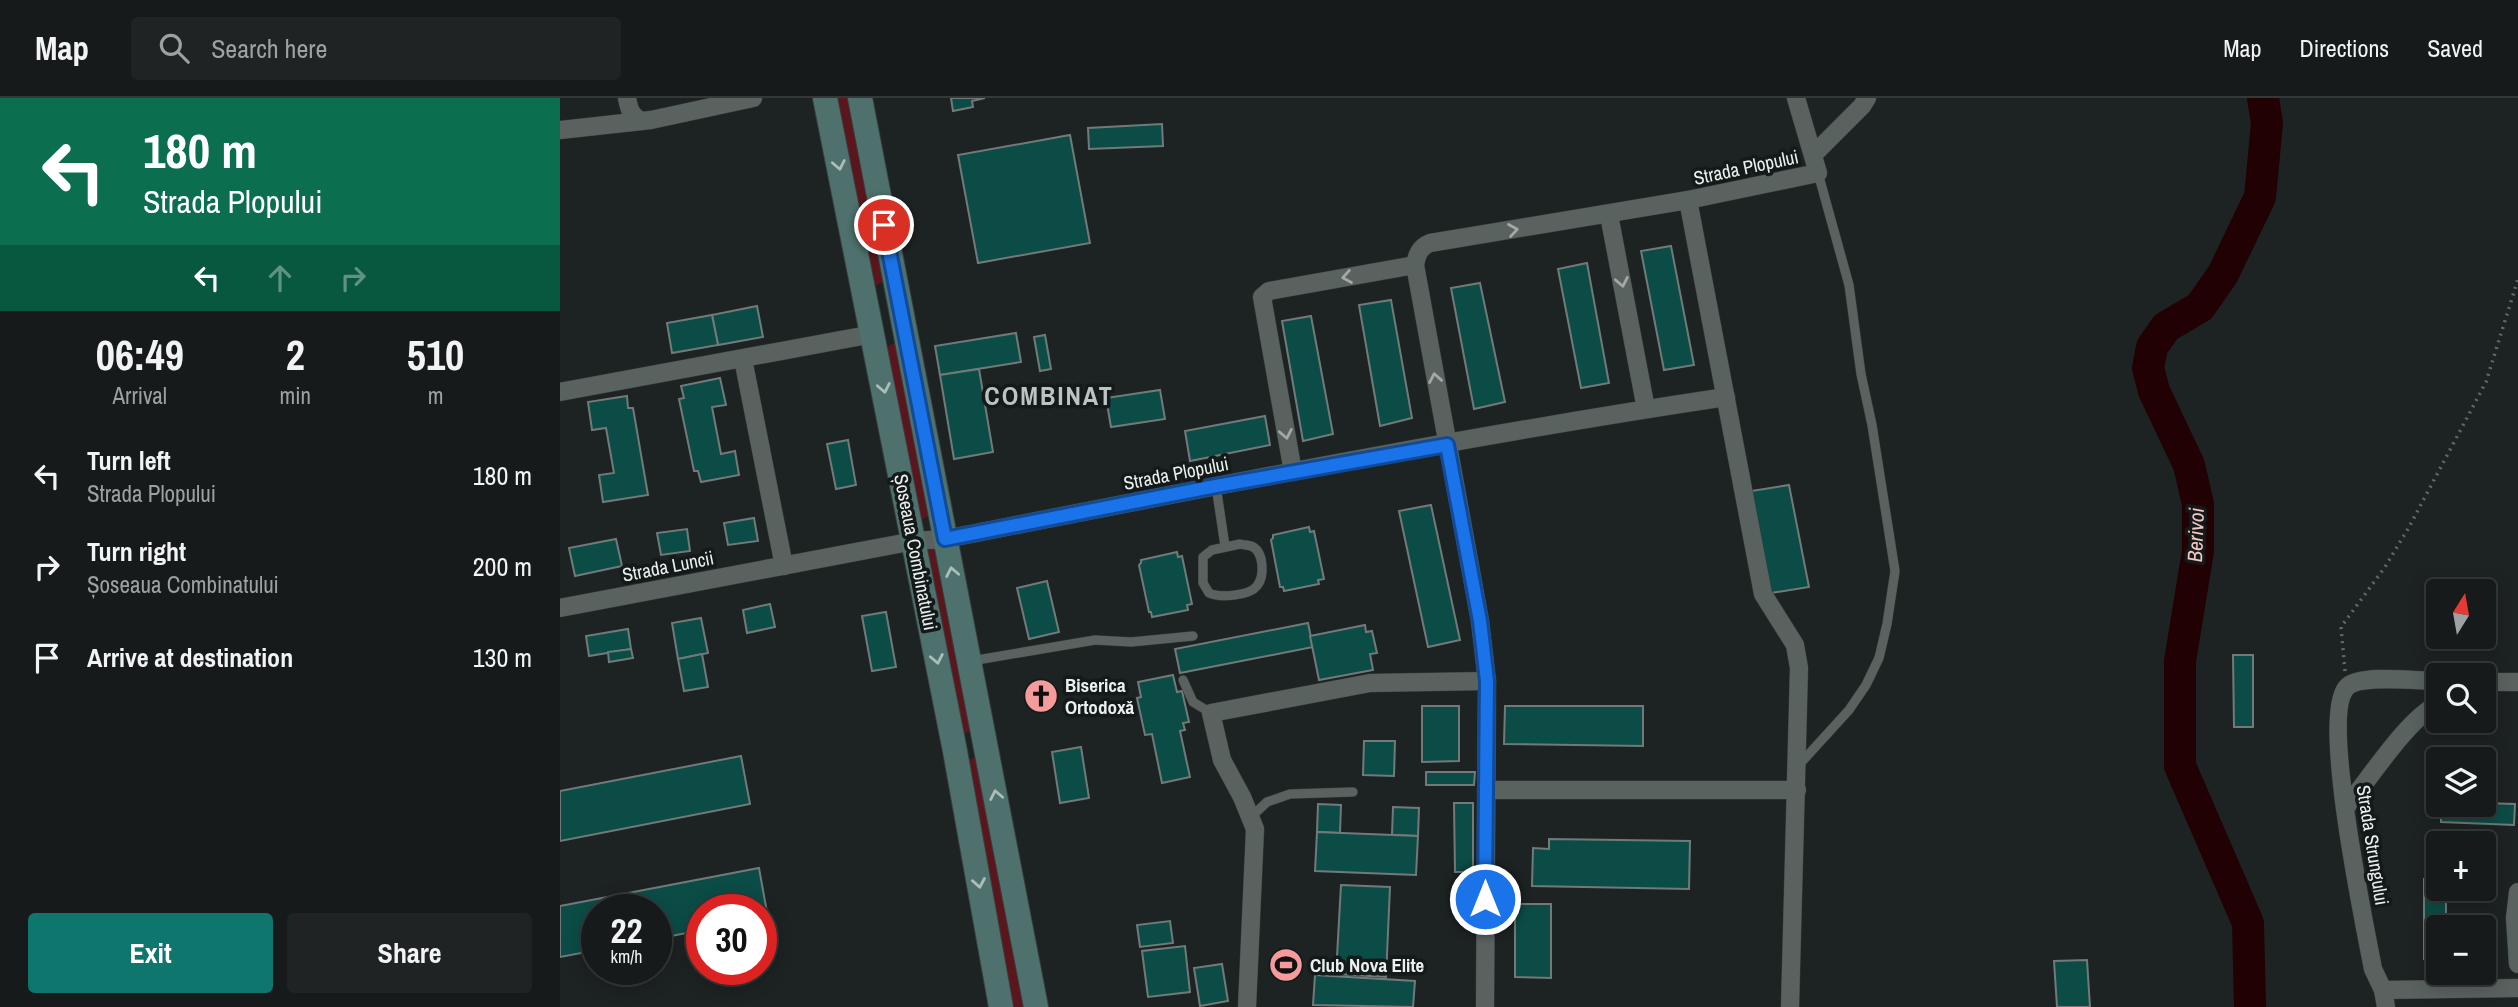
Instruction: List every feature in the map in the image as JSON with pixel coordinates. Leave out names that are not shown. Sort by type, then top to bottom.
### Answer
[{"type":"main road","name":"Șoseaua Combinatului","points":[[825,98],[955,751],[1001,1007]]},
{"type":"main road","name":"Șoseaua Combinatului","points":[[860,98],[1036,1007]]},
{"type":"main road","points":[[873,334],[903,327]]},
{"type":"main road","points":[[955,751],[986,746]]},
{"type":"street","points":[[627,98],[629,109],[635,118],[641,121]]},
{"type":"street","points":[[560,131],[641,121],[753,98]]},
{"type":"street","name":"Strada Plopului","points":[[1415,265],[1418,253],[1430,243],[1609,215],[1818,173],[1796,98]]},
{"type":"street","points":[[1814,154],[1867,98]]},
{"type":"street","name":"Strada Plopului","points":[[1688,200],[1763,594],[1795,645],[1800,668],[1797,767]]},
{"type":"street","points":[[1609,215],[1646,409]]},
{"type":"street","points":[[1293,472],[1262,298],[1269,291],[1415,265],[1480,621],[1487,681],[1485,1007]]},
{"type":"street","points":[[560,392],[873,334]]},
{"type":"street","points":[[743,359],[784,566]]},
{"type":"street","name":"Strada Plopului","points":[[914,541],[945,539],[1293,472],[1726,397]]},
{"type":"street","name":"Strada Luncii","points":[[560,608],[914,541]]},
{"type":"street","points":[[2346,687],[2362,680],[2426,681]]},
{"type":"street","points":[[1247,1007],[1255,829],[1222,760],[1211,713],[1370,683],[1487,681]]},
{"type":"street","points":[[2496,683],[2518,682]]},
{"type":"street","name":"Strada Strungului","points":[[2346,687],[2340,699],[2338,740],[2345,808],[2373,969],[2385,998]]},
{"type":"street","points":[[2345,808],[2426,711]]},
{"type":"street","points":[[1790,1007],[1797,767]]},
{"type":"street","points":[[1486,790],[1797,790]]},
{"type":"street","points":[[2518,892],[2515,918],[2518,964]]},
{"type":"street","points":[[2385,998],[2518,988]]},
{"type":"lane","points":[[1797,767],[1849,710],[1866,685],[1879,658],[1895,571],[1872,425],[1860,374],[1849,285],[1818,173]]},
{"type":"lane","points":[[1216,486],[1225,546]]},
{"type":"lane","points":[[1225,546],[1253,546],[1260,554],[1262,574],[1256,587],[1250,591],[1222,596],[1209,593],[1205,587],[1203,557],[1212,550],[1225,546]]},
{"type":"lane","points":[[970,662],[1095,640],[1131,642],[1193,636]]},
{"type":"lane","points":[[1183,680],[1193,702],[1211,713]]},
{"type":"lane","points":[[1250,818],[1267,802],[1290,794],[1353,792]]},
{"type":"path","points":[[2346,687],[2341,626],[2385,567],[2408,529],[2486,382],[2518,279]]},
{"type":"shaded area","points":[[834,98],[851,98],[885,281],[877,285],[872,284]]},
{"type":"shaded area","points":[[899,344],[931,515],[922,519],[918,518],[885,348]]},
{"type":"shaded area","points":[[936,549],[971,731],[962,734],[926,552]]},
{"type":"shaded area","points":[[978,757],[1027,1007],[1010,1007],[967,761]]},
{"type":"building","points":[[951,98],[985,98],[972,101],[973,107],[953,111]]},
{"type":"building","points":[[1162,124],[1163,146],[1089,149],[1088,128]]},
{"type":"building","points":[[1070,135],[1090,243],[978,263],[958,155]]},
{"type":"building","points":[[1671,246],[1694,365],[1664,370],[1641,251]]},
{"type":"building","points":[[1587,263],[1609,383],[1581,388],[1558,269]]},
{"type":"building","points":[[1480,283],[1505,402],[1474,409],[1451,288]]},
{"type":"building","points":[[1391,300],[1412,418],[1380,426],[1359,305]]},
{"type":"building","points":[[757,306],[763,337],[718,345],[712,315]]},
{"type":"building","points":[[712,315],[718,345],[672,353],[667,323]]},
{"type":"building","points":[[1311,316],[1333,434],[1303,441],[1282,321]]},
{"type":"building","points":[[1016,333],[1021,362],[940,375],[935,346]]},
{"type":"building","points":[[1045,335],[1051,369],[1040,371],[1034,337]]},
{"type":"building","points":[[979,369],[993,452],[954,459],[940,375]]},
{"type":"building","points":[[720,378],[726,405],[712,407],[721,454],[735,451],[739,475],[701,482],[698,471],[694,471],[679,399],[684,398],[681,386]]},
{"type":"building","points":[[1160,390],[1165,419],[1111,427],[1106,398]]},
{"type":"building","points":[[627,396],[628,408],[633,408],[648,495],[603,502],[599,475],[614,473],[606,428],[592,430],[588,402]]},
{"type":"building","points":[[1265,416],[1270,445],[1190,461],[1185,431]]},
{"type":"building","points":[[848,440],[856,485],[836,489],[827,444]]},
{"type":"building","points":[[1789,485],[1809,587],[1771,593],[1751,491]]},
{"type":"building","points":[[1431,505],[1460,640],[1428,647],[1399,511]]},
{"type":"building","points":[[754,518],[758,541],[728,545],[724,523]]},
{"type":"building","points":[[1309,527],[1310,532],[1314,531],[1324,579],[1318,580],[1319,584],[1284,591],[1283,587],[1280,587],[1271,540],[1273,535]]},
{"type":"building","points":[[687,529],[690,551],[661,555],[657,533]]},
{"type":"building","points":[[616,539],[622,566],[575,576],[569,548]]},
{"type":"building","points":[[1177,552],[1178,557],[1182,556],[1192,604],[1187,605],[1188,610],[1152,617],[1139,565],[1141,560]]},
{"type":"building","points":[[1047,581],[1059,632],[1029,639],[1017,588]]},
{"type":"building","points":[[770,604],[775,627],[747,633],[743,610]]},
{"type":"building","points":[[886,612],[896,667],[872,671],[862,616]]},
{"type":"building","points":[[701,618],[708,653],[678,659],[672,623]]},
{"type":"building","points":[[1308,623],[1313,647],[1180,673],[1175,649]]},
{"type":"building","points":[[1365,625],[1366,632],[1372,631],[1377,653],[1370,654],[1373,670],[1319,680],[1310,636]]},
{"type":"building","points":[[628,629],[631,649],[589,656],[586,636]]},
{"type":"building","points":[[631,649],[633,658],[609,662],[608,652]]},
{"type":"building","points":[[702,654],[708,687],[684,691],[678,659]]},
{"type":"building","points":[[2233,655],[2253,655],[2253,727],[2234,727]]},
{"type":"building","points":[[1173,675],[1177,692],[1182,691],[1189,722],[1183,723],[1185,730],[1180,731],[1190,777],[1162,783],[1152,734],[1145,735],[1137,698],[1141,697],[1138,682]]},
{"type":"building","points":[[1422,706],[1459,706],[1459,761],[1422,762]]},
{"type":"building","points":[[1505,706],[1643,706],[1643,746],[1504,744]]},
{"type":"building","points":[[1364,741],[1395,741],[1394,776],[1363,775]]},
{"type":"building","points":[[1081,747],[1089,798],[1060,803],[1052,752]]},
{"type":"building","points":[[741,756],[750,804],[560,841],[560,791]]},
{"type":"building","points":[[1426,772],[1475,772],[1474,785],[1426,785]]},
{"type":"building","points":[[1454,803],[1473,803],[1473,872],[1455,872]]},
{"type":"building","points":[[2496,803],[2515,804],[2514,825],[2441,822],[2441,817],[2496,817]]},
{"type":"building","points":[[1318,804],[1341,805],[1340,833],[1317,832]]},
{"type":"building","points":[[1393,807],[1419,808],[1418,836],[1392,835]]},
{"type":"building","points":[[1317,832],[1418,836],[1416,875],[1315,871]]},
{"type":"building","points":[[1549,839],[1690,841],[1689,889],[1532,886],[1533,848],[1549,849]]},
{"type":"building","points":[[759,868],[764,894],[686,894],[686,933],[672,936],[672,894],[623,894]]},
{"type":"building","points":[[2426,879],[2426,901],[2446,901],[2446,915],[2426,915],[2424,959]]},
{"type":"building","points":[[1341,885],[1390,887],[1386,977],[1336,974]]},
{"type":"building","points":[[581,902],[581,953],[560,957],[560,906]]},
{"type":"building","points":[[1515,904],[1551,904],[1551,978],[1515,977]]},
{"type":"building","points":[[1170,921],[1173,943],[1140,947],[1137,925]]},
{"type":"building","points":[[1185,946],[1190,992],[1148,997],[1142,951]]},
{"type":"building","points":[[2087,960],[2090,1007],[2057,1007],[2054,961]]},
{"type":"building","points":[[1222,964],[1228,1001],[1200,1006],[1194,968]]},
{"type":"building","points":[[1315,975],[1415,981],[1413,1007],[1313,1005]]},
{"type":"waterway","name":"Berivoi","points":[[2250,1007],[2248,923],[2180,766],[2180,661],[2198,551],[2198,504],[2189,465],[2154,391],[2148,368],[2152,347],[2166,327],[2200,307],[2223,274],[2260,197],[2267,123],[2263,98]]},
{"type":"place","name":"Biserica Ortodoxă","points":[[1041,696]]},
{"type":"place","name":"Club Nova Elite","points":[[1286,965]]},
{"type":"district","name":"COMBINAT","points":[[1049,396]]},
{"type":"route","points":[[884,225],[945,539],[1216,486],[1447,445],[1480,621],[1487,681],[1485,899]]}]
